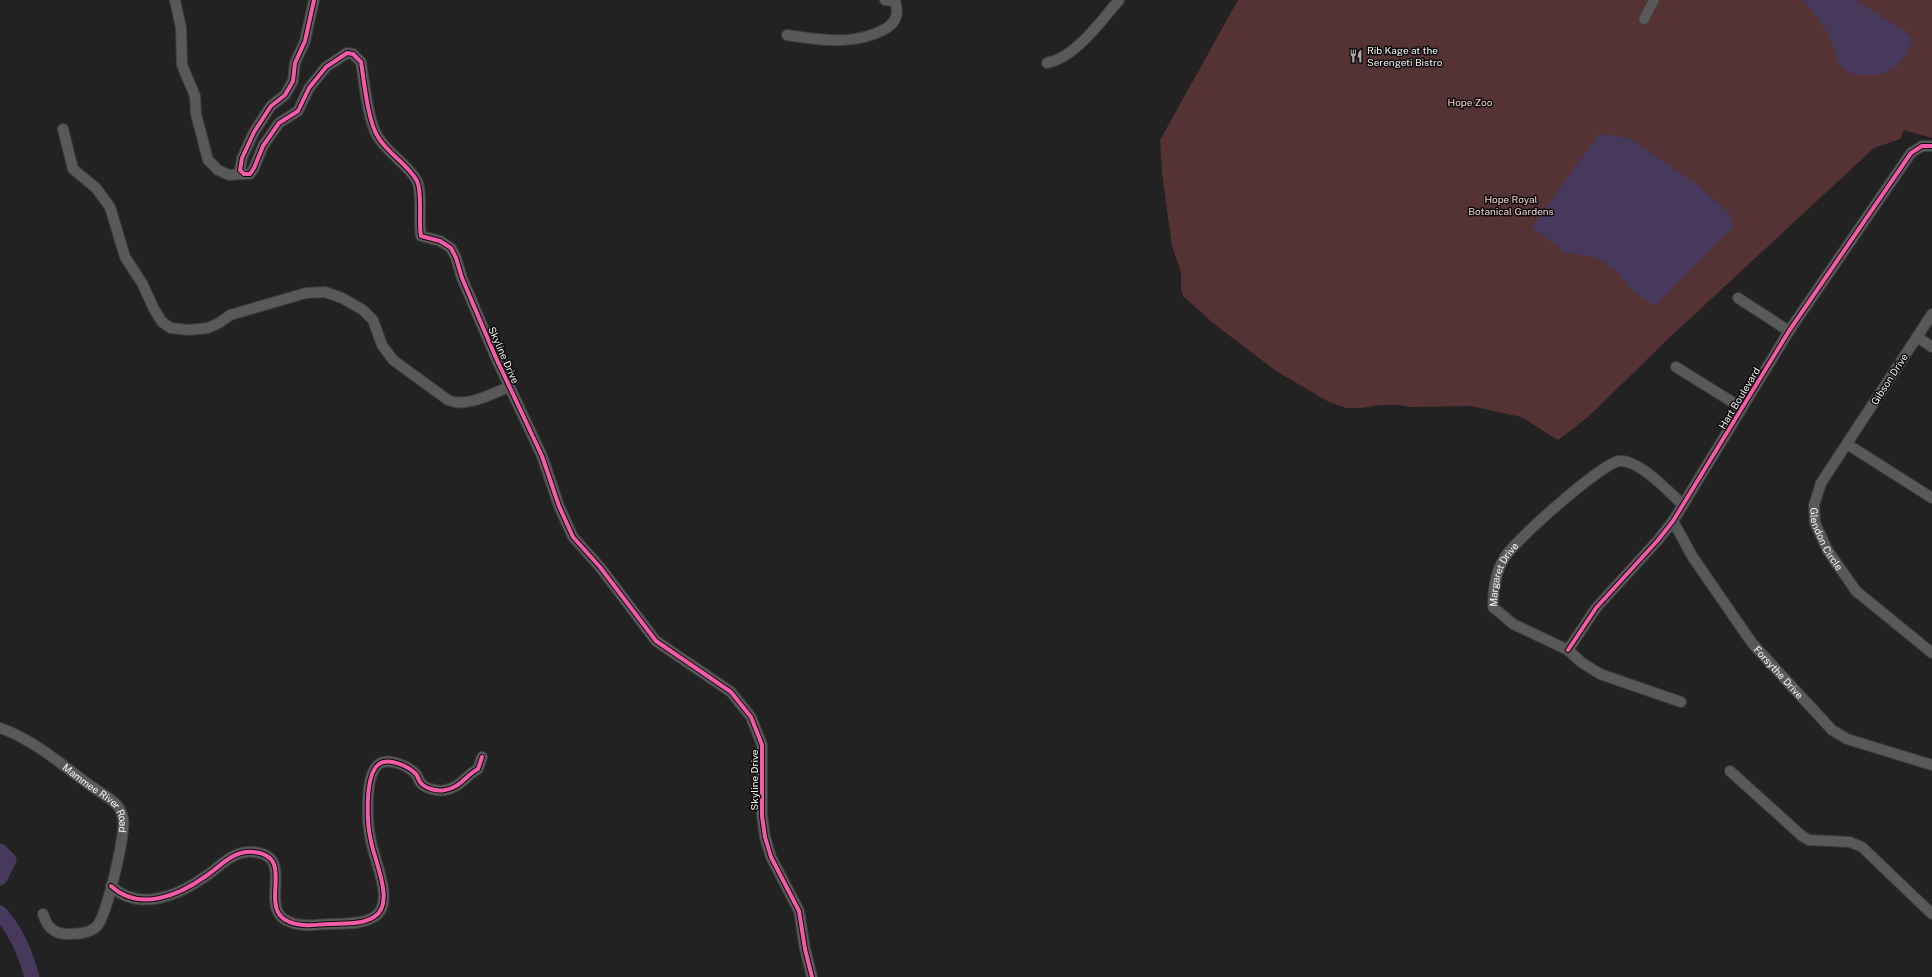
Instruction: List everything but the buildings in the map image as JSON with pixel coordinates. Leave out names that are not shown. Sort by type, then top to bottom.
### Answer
[{"type":"street","points":[[175,0],[181,28],[182,65],[195,96],[196,114],[208,160],[218,170],[229,175],[244,174]]},
{"type":"street","points":[[244,174],[240,170],[242,158],[254,132],[271,106],[285,96],[293,81],[296,63],[305,41],[314,0]]},
{"type":"street","points":[[787,35],[839,41],[859,40],[889,27],[897,18],[897,8],[894,1],[885,0]]},
{"type":"street","points":[[1047,62],[1059,60],[1071,52],[1119,0]]},
{"type":"street","points":[[1644,19],[1654,0]]},
{"type":"street","name":"Skyline Drive","points":[[244,174],[250,174],[263,146],[278,124],[298,111],[309,88],[326,67],[347,53],[358,58],[361,62],[373,126],[377,137],[417,182],[420,196],[418,222],[421,236],[440,241],[451,248],[509,387],[542,456],[559,506],[573,537],[600,567],[661,647],[731,692],[742,703],[751,717],[762,745],[762,816],[765,837],[771,857],[799,911],[805,949],[812,977]]},
{"type":"street","points":[[64,130],[73,169],[96,188],[110,207],[125,257],[142,283],[162,322],[172,328],[189,330],[208,328],[219,323],[230,315],[306,294],[325,292],[342,298],[363,310],[374,320],[382,345],[393,360],[448,400],[456,403],[466,402],[509,387]]},
{"type":"street","name":"Hart Boulevard","points":[[1568,650],[1596,608],[1658,540],[1673,521],[1789,331],[1911,153],[1916,148],[1922,146],[1932,146]]},
{"type":"street","points":[[1738,298],[1789,331]]},
{"type":"street","name":"Gibson Drive","points":[[1847,444],[1932,314]]},
{"type":"street","points":[[1917,337],[1932,347]]},
{"type":"street","points":[[1676,367],[1742,408]]},
{"type":"street","points":[[1847,444],[1932,498]]},
{"type":"street","name":"Glendon Circle","points":[[1847,444],[1822,483],[1814,505],[1815,523],[1828,551],[1856,591],[1932,653]]},
{"type":"street","name":"Margaret Drive","points":[[1681,702],[1600,674],[1581,662],[1568,650],[1513,624],[1493,607],[1493,586],[1505,556],[1546,515],[1577,489],[1610,465],[1619,461],[1629,462],[1639,466],[1683,505]]},
{"type":"street","name":"Forsythe Drive","points":[[1673,521],[1692,556],[1752,643],[1832,730],[1847,739],[1932,765]]},
{"type":"street","name":"Mammee River Road","points":[[0,728],[14,733],[41,749],[117,805],[123,817],[123,839],[105,910],[97,927],[77,934],[60,933],[47,926],[43,914]]},
{"type":"street","points":[[111,886],[120,895],[142,901],[168,896],[205,877],[231,856],[247,852],[262,853],[271,859],[275,864],[277,874],[274,902],[276,911],[285,921],[304,926],[361,922],[375,917],[382,909],[384,900],[382,880],[370,841],[368,790],[374,768],[380,763],[392,762],[403,765],[416,774],[421,783],[428,788],[443,791],[453,788],[464,780],[470,772],[478,769],[482,757]]},
{"type":"street","points":[[1730,771],[1802,836],[1809,840],[1850,842],[1862,847],[1932,914]]},
{"type":"green space","name":"Hope Royal Botanical Gardens","points":[[1238,0],[1932,0],[1932,138],[1904,130],[1900,139],[1874,148],[1668,339],[1588,417],[1558,440],[1521,417],[1471,406],[1411,407],[1382,405],[1361,408],[1346,408],[1329,402],[1276,371],[1213,323],[1183,296],[1181,289],[1181,272],[1172,246],[1162,173],[1160,140]]},
{"type":"shaded area","points":[[1802,0],[1856,0],[1906,32],[1912,39],[1907,54],[1893,69],[1882,74],[1864,75],[1847,72],[1842,68],[1836,56],[1826,30]]},
{"type":"shaded area","points":[[1599,134],[1630,138],[1699,186],[1729,213],[1734,226],[1655,306],[1631,290],[1616,270],[1595,257],[1566,253],[1532,227]]},
{"type":"waterway","points":[[0,851],[9,860],[0,878]]},
{"type":"waterway","points":[[0,913],[20,943],[32,977]]},
{"type":"cycle path","points":[[314,0],[305,41],[295,63],[293,81],[285,95],[271,106],[254,132],[242,158],[240,170],[244,174],[250,174],[263,146],[279,123],[298,111],[309,88],[326,67],[347,53],[353,54],[361,62],[367,101],[372,122],[378,137],[387,149],[409,169],[419,186],[421,236],[440,241],[451,248],[496,358],[542,456],[559,506],[573,537],[600,567],[656,641],[731,692],[751,717],[762,745],[762,816],[765,837],[771,857],[799,911],[805,949],[812,977]]},
{"type":"cycle path","points":[[1568,650],[1596,608],[1658,540],[1673,521],[1789,331],[1911,153],[1922,146],[1932,146]]},
{"type":"cycle path","points":[[111,886],[122,894],[146,900],[171,895],[195,883],[228,859],[240,853],[254,852],[268,856],[274,865],[276,876],[275,901],[278,913],[287,921],[310,925],[352,923],[369,920],[380,911],[384,892],[368,823],[369,789],[374,770],[383,762],[387,761],[398,763],[417,775],[420,782],[424,786],[435,790],[442,790],[455,787],[478,769],[482,757]]},
{"type":"place","name":"Rib Kage at the Serengeti Bistro","points":[[1356,56]]},
{"type":"park label","name":"Hope Zoo","points":[[1470,102]]}]
